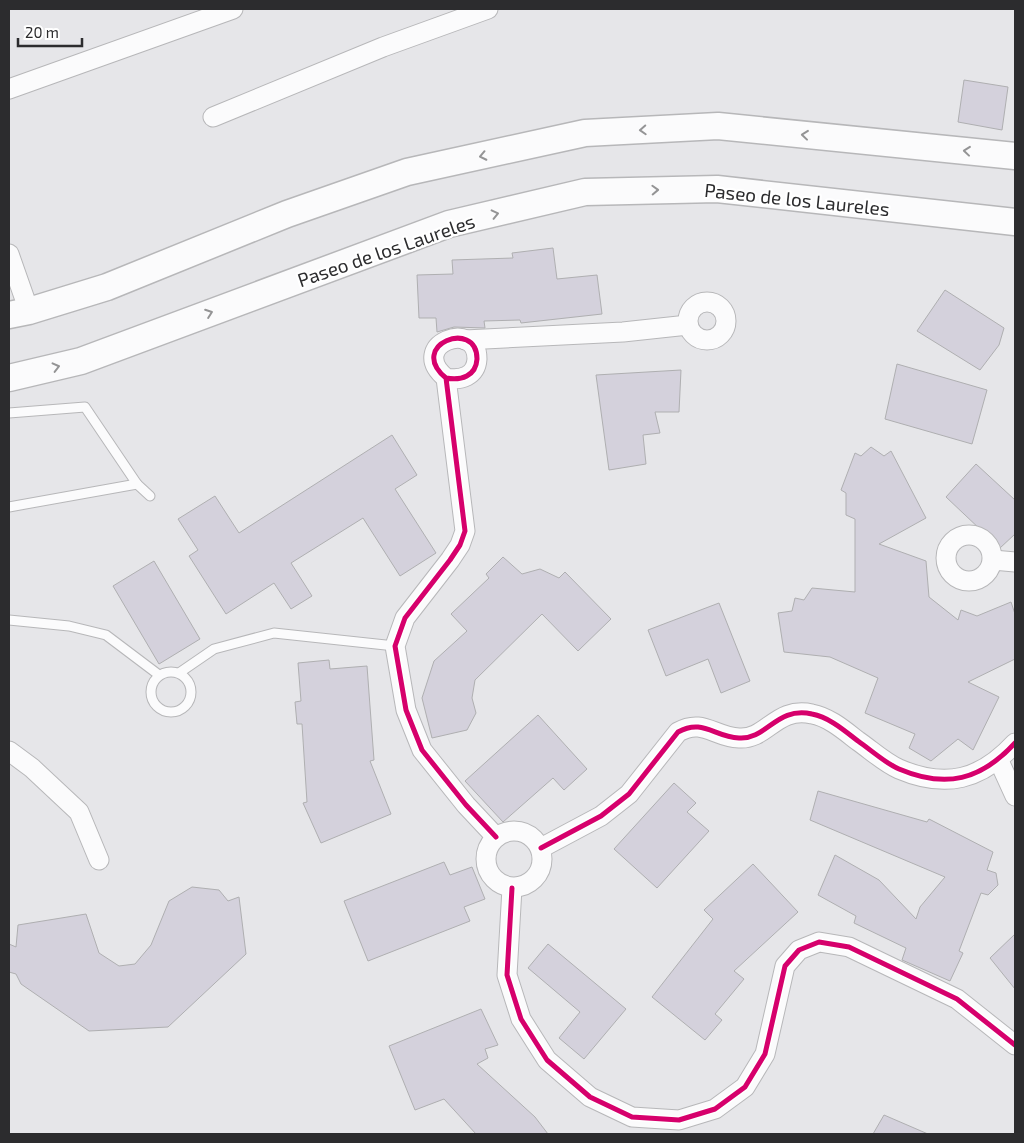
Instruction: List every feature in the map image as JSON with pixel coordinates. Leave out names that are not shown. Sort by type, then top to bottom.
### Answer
[{"type":"main road","points":[[19,313],[107,287],[287,214],[407,172],[584,133],[718,126],[1015,156]]},
{"type":"main road","name":"Paseo de los Laureles","points":[[9,378],[81,361],[449,224],[585,192],[717,189],[1015,222]]},
{"type":"street","points":[[9,89],[234,9]]},
{"type":"street","points":[[213,117],[384,47],[488,9]]},
{"type":"street","points":[[9,254],[19,313]]},
{"type":"street","points":[[465,340],[623,332],[688,325]]},
{"type":"street","points":[[456,337],[465,340],[472,345],[477,354],[477,364],[465,378],[456,380],[446,378],[439,372],[435,363],[435,354],[439,345],[446,339],[456,337]]},
{"type":"street","points":[[446,378],[465,531],[460,545],[450,560],[405,618],[395,646],[406,710],[422,750],[466,805],[496,836]]},
{"type":"street","points":[[993,560],[1015,562]]},
{"type":"street","points":[[541,848],[601,816],[629,794],[678,732],[689,726],[703,726],[721,735],[741,739],[761,732],[777,718],[792,713],[813,714],[837,726],[898,768],[931,779],[967,778],[998,762],[1015,743]]},
{"type":"street","points":[[9,751],[32,768],[79,812],[99,860]]},
{"type":"street","points":[[998,762],[1015,796]]},
{"type":"street","points":[[512,830],[529,834],[541,848],[542,867],[531,882],[512,888],[496,882],[486,868],[486,851],[496,836],[512,830]]},
{"type":"street","points":[[512,888],[507,975],[521,1019],[547,1060],[590,1097],[632,1117],[679,1120],[715,1109],[745,1087],[764,1054],[785,966],[800,950],[819,942],[849,947],[957,999],[1015,1045]]},
{"type":"lane","points":[[9,413],[85,407],[137,484],[150,496]]},
{"type":"lane","points":[[9,507],[137,484]]},
{"type":"lane","points":[[9,620],[70,626],[106,635],[159,675]]},
{"type":"lane","points":[[179,673],[214,649],[274,633],[395,646]]},
{"type":"lane","points":[[169,671],[179,673],[188,680],[190,700],[183,709],[173,712],[162,711],[154,704],[150,694],[152,684],[159,675],[169,671]]},
{"type":"building","points":[[964,80],[1008,87],[1002,130],[958,122]]},
{"type":"building","points":[[553,248],[557,279],[597,275],[602,314],[521,323],[520,320],[484,321],[485,328],[454,327],[437,332],[436,318],[419,318],[417,275],[453,274],[452,260],[513,258],[512,253]]},
{"type":"building","points":[[945,290],[1004,328],[999,345],[980,370],[917,331]]},
{"type":"building","points":[[897,364],[987,390],[972,444],[885,419]]},
{"type":"building","points":[[681,370],[679,412],[655,412],[660,433],[643,435],[646,464],[609,470],[596,375]]},
{"type":"building","points":[[392,435],[417,475],[395,489],[436,553],[400,576],[363,518],[291,563],[312,596],[291,609],[274,583],[226,614],[189,556],[198,550],[178,519],[215,496],[239,533]]},
{"type":"building","points":[[871,447],[884,456],[891,451],[926,518],[879,544],[926,561],[929,597],[958,620],[961,610],[977,616],[1011,602],[1015,614],[1015,659],[968,682],[999,697],[973,750],[958,739],[931,761],[909,748],[915,734],[865,713],[878,678],[830,657],[784,652],[778,613],[792,611],[795,598],[804,600],[812,588],[855,592],[855,519],[846,515],[846,493],[841,490],[855,453],[861,456]]},
{"type":"building","points":[[976,464],[1015,500],[1015,534],[1000,548],[946,497]]},
{"type":"building","points":[[503,557],[522,574],[540,569],[559,578],[565,572],[611,619],[578,651],[542,614],[475,680],[472,698],[476,713],[467,730],[432,738],[422,698],[434,661],[467,631],[451,614],[489,578],[486,574]]},
{"type":"building","points":[[154,561],[200,639],[159,664],[113,586]]},
{"type":"building","points":[[719,603],[750,681],[721,693],[708,659],[666,676],[648,630]]},
{"type":"building","points":[[329,660],[330,669],[367,666],[374,760],[370,761],[391,814],[321,843],[303,803],[307,802],[302,724],[297,724],[295,702],[301,701],[298,663]]},
{"type":"building","points":[[538,715],[587,769],[564,790],[553,778],[503,822],[465,781]]},
{"type":"building","points":[[674,783],[696,803],[687,812],[709,831],[657,888],[614,849]]},
{"type":"building","points":[[818,791],[927,822],[929,819],[993,852],[987,870],[996,873],[998,885],[988,895],[981,893],[959,951],[963,953],[950,981],[902,960],[906,948],[854,923],[856,916],[818,895],[835,855],[879,880],[916,919],[920,907],[945,877],[810,820]]},
{"type":"building","points":[[444,862],[450,875],[472,867],[485,899],[464,907],[470,921],[368,961],[344,901]]},
{"type":"building","points":[[753,864],[798,912],[734,971],[744,979],[715,1014],[722,1020],[705,1040],[652,997],[713,919],[704,910]]},
{"type":"building","points":[[192,887],[219,890],[228,901],[239,897],[246,954],[168,1027],[89,1031],[21,984],[16,974],[9,972],[9,944],[16,947],[18,925],[86,914],[99,953],[119,966],[135,964],[151,945],[169,901]]},
{"type":"building","points":[[1015,934],[1015,989],[990,958]]},
{"type":"building","points":[[548,944],[626,1009],[584,1059],[559,1038],[580,1012],[528,968]]},
{"type":"building","points":[[481,1009],[498,1045],[485,1049],[488,1058],[477,1064],[535,1117],[548,1134],[476,1134],[444,1099],[415,1110],[389,1046]]},
{"type":"building","points":[[884,1115],[928,1134],[873,1134]]},
{"type":"cycle path","points":[[446,378],[462,378],[474,370],[477,359],[474,347],[467,340],[457,338],[447,341],[438,347],[434,355],[436,366],[446,378],[465,531],[460,545],[450,560],[405,618],[395,646],[406,710],[422,750],[466,805],[496,837]]},
{"type":"cycle path","points":[[541,848],[601,816],[629,794],[678,732],[687,728],[702,727],[730,737],[749,737],[789,715],[800,713],[812,714],[825,718],[883,760],[899,769],[932,779],[962,777],[976,773],[1002,756],[1015,743]]},
{"type":"cycle path","points":[[512,888],[507,975],[521,1019],[547,1060],[590,1097],[632,1117],[679,1120],[715,1109],[745,1087],[765,1054],[785,966],[799,950],[819,942],[849,947],[957,999],[1015,1045]]}]
